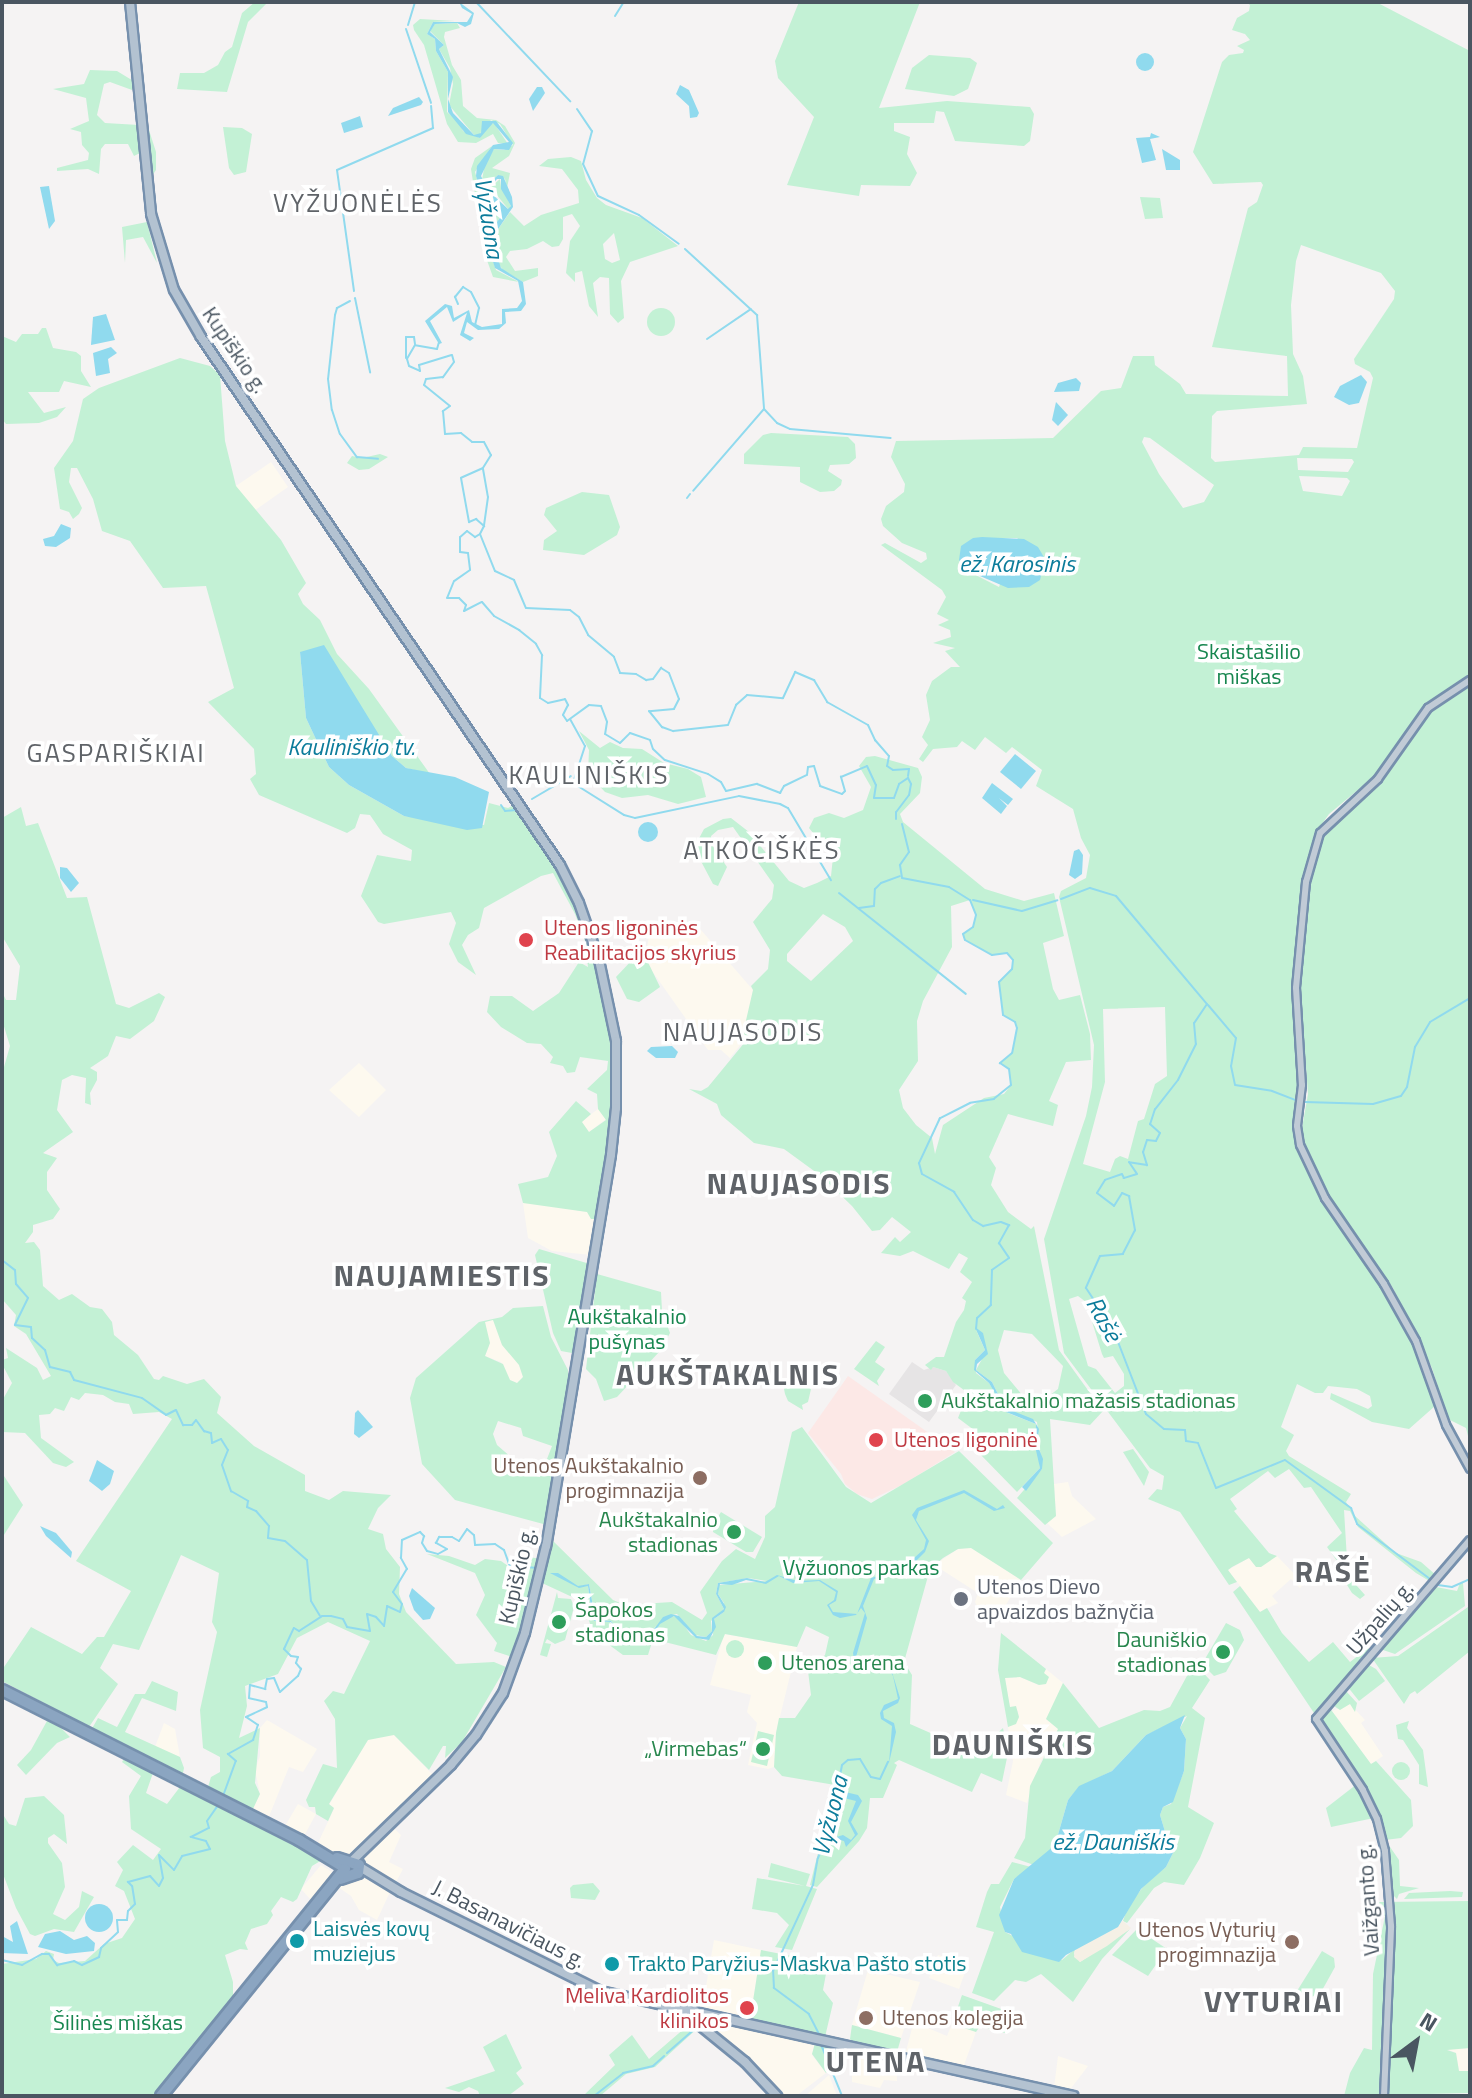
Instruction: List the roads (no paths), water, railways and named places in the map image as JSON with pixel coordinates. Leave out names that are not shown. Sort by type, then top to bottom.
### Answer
[{"type":"highway","name":"J. Basanavičiaus g.","points":[[2,1690],[352,1867]]},
{"type":"highway","points":[[163,2096],[242,1994],[352,1867]]},
{"type":"main road","name":"Kupiškio g.","points":[[130,2],[151,214],[160,255],[174,290],[201,337],[560,865],[583,914],[602,969],[616,1041],[616,1108],[594,1259],[546,1546],[515,1667],[497,1703],[466,1748],[352,1867]]},
{"type":"main road","points":[[1470,680],[1428,708],[1378,779],[1320,833],[1306,882],[1296,988],[1302,1085],[1297,1126],[1300,1145],[1325,1198],[1384,1284],[1416,1341],[1446,1425],[1470,1469]]},
{"type":"main road","name":"Užpalių g.","points":[[1316,1719],[1470,1540]]},
{"type":"main road","name":"Vaižganto g.","points":[[1316,1719],[1368,1799],[1385,1851],[1391,1939],[1384,2096]]},
{"type":"main road","name":"J. Basanavičiaus g.","points":[[352,1867],[593,1988],[1074,2096]]},
{"type":"main road","points":[[679,2008],[745,2062],[777,2096]]},
{"type":"main road","points":[[698,2012],[702,2027]]},
{"type":"main road","points":[[702,2027],[715,2016]]},
{"type":"water","points":[[459,2],[474,13],[471,24],[465,27],[457,23],[435,24],[430,32],[444,45],[439,49],[453,77],[448,99],[448,72],[436,51],[435,39],[427,34],[433,22],[467,22],[472,14]]},
{"type":"water","points":[[1141,53],[1149,53],[1154,62],[1152,69],[1141,71],[1136,66],[1136,58]]},
{"type":"water","points":[[680,85],[689,90],[699,113],[697,117],[690,118],[689,106],[676,94]]},
{"type":"water","points":[[537,87],[542,87],[545,93],[533,111],[529,99]]},
{"type":"water","points":[[419,97],[423,102],[421,105],[388,116],[393,108]]},
{"type":"water","points":[[448,99],[453,113],[474,135],[481,133],[482,121],[496,121],[513,143],[509,150],[494,149],[481,176],[486,186],[498,175],[503,176],[512,197],[513,207],[494,235],[495,250],[501,268],[523,282],[526,304],[521,311],[505,312],[506,323],[499,329],[478,330],[467,322],[464,333],[474,338],[470,341],[460,335],[467,313],[453,322],[447,307],[430,321],[442,343],[439,344],[425,321],[445,304],[452,306],[454,318],[469,310],[472,322],[482,327],[502,324],[502,309],[517,308],[522,301],[518,281],[495,268],[486,240],[484,203],[476,176],[477,166],[493,145],[509,142],[493,123],[480,138],[466,134],[448,112]],"holes":[[[497,179],[501,179],[501,189],[511,206],[508,209],[491,193],[495,214],[500,218],[493,227],[486,192]]]},
{"type":"water","points":[[360,116],[363,127],[344,133],[341,123]]},
{"type":"water","points":[[1151,133],[1160,137],[1150,139],[1156,160],[1142,163],[1136,138],[1150,137]]},
{"type":"water","points":[[1162,149],[1180,160],[1180,170],[1166,170]]},
{"type":"water","points":[[49,186],[55,221],[49,229],[40,187]]},
{"type":"water","points":[[106,314],[115,340],[91,345],[93,317]]},
{"type":"water","points":[[111,347],[117,353],[108,359],[110,373],[96,376],[93,353]]},
{"type":"water","points":[[1361,375],[1367,382],[1359,403],[1349,405],[1334,397],[1340,386]]},
{"type":"water","points":[[1076,378],[1081,383],[1079,391],[1054,392],[1058,383]]},
{"type":"water","points":[[1056,402],[1068,415],[1058,426],[1052,420]]},
{"type":"water","points":[[61,524],[71,528],[70,538],[56,547],[45,546],[43,539],[54,536]]},
{"type":"water","name":"ež. Karosinis","points":[[973,538],[1024,539],[1038,547],[1045,559],[1040,580],[1029,587],[1008,588],[966,570],[959,560],[961,546]]},
{"type":"water","name":"Kauliniškio tv.","points":[[324,645],[392,756],[406,768],[455,777],[489,792],[482,828],[467,830],[404,816],[349,785],[329,767],[306,718],[300,652]]},
{"type":"water","points":[[1015,754],[1036,771],[1021,789],[1000,772]]},
{"type":"water","points":[[992,783],[1013,799],[1008,805],[999,798],[1007,806],[1001,814],[982,798]]},
{"type":"water","points":[[644,822],[652,822],[658,832],[652,842],[644,842],[638,836],[638,828]]},
{"type":"water","points":[[1079,849],[1083,855],[1082,874],[1075,879],[1069,875],[1074,851]]},
{"type":"water","points":[[60,867],[67,868],[79,883],[71,892],[60,878]]},
{"type":"water","points":[[672,1046],[678,1052],[675,1058],[656,1058],[647,1051],[651,1047]]},
{"type":"water","points":[[975,1327],[983,1333],[988,1354],[977,1364],[976,1370],[992,1382],[1005,1408],[1033,1419],[1036,1424],[1006,1412],[989,1383],[974,1370],[975,1360],[985,1350]]},
{"type":"water","points":[[358,1410],[373,1427],[359,1438],[354,1434],[355,1413]]},
{"type":"water","points":[[1036,1424],[1042,1469],[1026,1491],[1022,1487],[1040,1468],[1035,1446]]},
{"type":"water","points":[[97,1460],[114,1471],[110,1484],[102,1491],[89,1481]]},
{"type":"water","points":[[964,1490],[997,1509],[1003,1505],[1005,1508],[994,1511],[964,1493],[919,1511],[916,1520],[929,1541],[925,1552],[907,1570],[874,1579],[863,1606],[867,1618],[856,1657],[888,1659],[900,1698],[898,1703],[883,1711],[884,1718],[894,1723],[896,1732],[889,1763],[892,1726],[881,1719],[880,1713],[884,1705],[898,1699],[893,1676],[884,1661],[854,1659],[865,1613],[861,1608],[857,1613],[871,1578],[902,1569],[924,1549],[926,1540],[912,1515],[917,1508]]},
{"type":"water","points":[[40,1526],[56,1533],[72,1552],[71,1558],[46,1536]]},
{"type":"water","points":[[550,1573],[558,1573],[578,1586],[589,1584],[593,1606],[602,1612],[595,1620],[611,1621],[619,1632],[618,1643],[646,1640],[663,1617],[671,1614],[679,1616],[697,1636],[706,1637],[712,1631],[712,1618],[724,1609],[716,1594],[718,1583],[747,1578],[765,1582],[777,1575],[797,1581],[820,1580],[838,1591],[836,1601],[829,1605],[833,1612],[857,1614],[840,1618],[833,1615],[827,1605],[834,1600],[836,1592],[819,1581],[793,1583],[779,1576],[766,1584],[746,1580],[732,1585],[720,1584],[718,1594],[726,1607],[724,1612],[714,1619],[716,1627],[709,1640],[696,1638],[674,1616],[660,1624],[647,1643],[619,1645],[613,1641],[618,1632],[611,1622],[594,1621],[594,1614],[600,1611],[591,1608],[588,1586],[579,1588]]},
{"type":"water","points":[[412,1588],[435,1608],[430,1619],[423,1620],[414,1610],[409,1596]]},
{"type":"water","name":"ež. Dauniškis","points":[[1185,1715],[1180,1728],[1186,1739],[1184,1771],[1173,1802],[1163,1807],[1160,1815],[1170,1848],[1174,1851],[1166,1867],[1141,1889],[1118,1927],[1066,1955],[1059,1962],[1022,1952],[1011,1934],[1005,1932],[999,1915],[1014,1879],[1055,1845],[1068,1800],[1079,1786],[1112,1771],[1146,1735]]},
{"type":"water","points":[[845,1792],[858,1795],[862,1801],[851,1822],[858,1834],[846,1847],[844,1841],[833,1838],[843,1835],[851,1840],[855,1835],[848,1821],[856,1801],[844,1798]]},
{"type":"water","points":[[99,1904],[109,1908],[113,1918],[109,1928],[99,1932],[89,1928],[85,1918],[89,1908]]},
{"type":"water","points":[[17,1921],[28,1954],[2,1953],[2,1936],[13,1942],[10,1926]]},
{"type":"water","points":[[60,1931],[74,1940],[87,1936],[95,1943],[94,1951],[66,1954],[38,1947],[45,1934]]},
{"type":"waterway","points":[[408,25],[415,2]]},
{"type":"waterway","points":[[476,2],[570,101]]},
{"type":"waterway","points":[[615,16],[623,3]]},
{"type":"waterway","points":[[406,29],[431,103]]},
{"type":"waterway","points":[[354,291],[337,170],[433,128],[431,106]]},
{"type":"waterway","points":[[577,109],[592,131],[583,164],[598,196],[639,215],[679,244]]},
{"type":"waterway","points":[[685,249],[757,315],[764,409],[693,491]]},
{"type":"waterway","points":[[458,304],[455,297],[463,287],[471,292],[479,308],[475,326]]},
{"type":"waterway","points":[[355,298],[370,372]]},
{"type":"waterway","points":[[350,301],[337,308],[335,315],[328,379],[332,410],[340,434],[357,457],[378,459]]},
{"type":"waterway","points":[[707,339],[751,309]]},
{"type":"waterway","points":[[406,358],[406,337],[414,337],[415,344]]},
{"type":"waterway","name":"Vyžuona","points":[[439,342],[437,349],[415,345],[407,359],[409,366],[420,371],[419,365],[452,355],[454,362],[443,377],[426,379],[424,385],[450,406],[443,411],[445,434],[461,433],[472,442],[484,442],[491,455],[483,468],[461,478],[469,522],[476,519],[484,526],[475,537],[467,531],[460,537],[460,552],[468,553],[470,570],[454,581],[447,598],[459,598],[466,605],[464,611],[482,602],[494,616],[536,644],[542,655],[540,698],[548,703],[565,699],[568,705],[563,715],[567,721],[589,705],[601,706],[607,722],[605,734],[620,743],[630,733],[650,740],[653,749],[665,760],[708,774],[721,782],[726,791],[757,784],[780,793],[784,786],[807,775],[808,767],[814,766],[820,786],[842,794],[845,791],[841,777],[867,766],[876,785],[874,798],[894,798],[899,784],[908,778],[911,784],[909,795],[896,812],[896,819]]},
{"type":"waterway","points":[[764,409],[777,423],[790,429],[891,438]]},
{"type":"waterway","points":[[483,469],[488,497],[484,525]]},
{"type":"waterway","points":[[687,498],[690,494]]},
{"type":"waterway","points":[[480,534],[495,571],[514,580],[526,608],[570,610],[579,617],[588,635],[614,657],[620,673],[636,674],[646,680],[653,679],[661,668],[669,673],[679,699],[674,709],[649,711],[662,727],[673,731],[728,725],[736,705],[747,695],[783,698],[795,672],[814,680],[827,702],[868,725],[875,740],[889,756],[887,766],[893,770],[909,769],[908,776]]},
{"type":"waterway","points":[[570,719],[585,746],[573,783],[624,815],[635,818],[739,796],[780,804],[788,808],[831,880]]},
{"type":"waterway","points":[[532,799],[571,776]]},
{"type":"waterway","points":[[501,805],[505,811],[516,810]]},
{"type":"waterway","name":"Vyžuona","points":[[902,824],[909,852],[900,865],[902,878],[949,887],[970,900],[976,915],[973,927],[963,934],[965,940],[992,955],[1007,953],[1013,960],[1012,969],[999,982],[1003,1015],[1015,1022],[1017,1028],[1012,1053],[1000,1063],[1009,1069],[1011,1085],[994,1099],[970,1103],[940,1118],[919,1163],[922,1174],[954,1192],[973,1220],[983,1226],[1001,1222],[1009,1225],[999,1243],[1009,1258],[992,1270],[991,1305],[977,1318],[976,1329]]},
{"type":"waterway","points":[[859,908],[874,906],[875,889],[881,883],[900,876]]},
{"type":"waterway","name":"Rašė","points":[[1061,899],[1090,888],[1116,896],[1207,1004],[1194,1023],[1196,1044],[1178,1080],[1155,1109],[1150,1124],[1160,1133],[1156,1141],[1147,1140],[1143,1152],[1147,1165],[1129,1162],[1137,1174],[1124,1178],[1122,1174],[1105,1180],[1097,1193],[1114,1206],[1122,1193],[1129,1196],[1135,1230],[1123,1254],[1100,1256],[1086,1288],[1113,1329],[1146,1414],[1164,1429],[1185,1430],[1186,1441],[1198,1443],[1216,1488],[1285,1460],[1351,1508],[1357,1524],[1438,1585],[1452,1587],[1470,1579]]},
{"type":"waterway","points":[[839,893],[966,994]]},
{"type":"waterway","name":"Rašė","points":[[973,900],[1022,911],[1057,900]]},
{"type":"waterway","points":[[1305,1102],[1373,1104],[1401,1096],[1407,1087],[1415,1047],[1430,1022],[1470,998]]},
{"type":"waterway","points":[[1208,1005],[1236,1038],[1231,1066],[1235,1085],[1272,1091],[1296,1100]]},
{"type":"waterway","points":[[2,1260],[15,1270],[16,1284],[28,1298],[15,1325],[31,1327],[32,1338],[45,1350],[50,1367],[70,1372],[74,1380],[142,1398],[166,1415],[176,1410],[183,1425],[192,1425],[196,1420],[204,1431],[211,1433],[212,1443],[221,1439],[228,1450],[222,1465],[231,1491],[248,1501],[247,1507],[256,1511],[269,1526],[268,1538],[285,1541],[307,1560],[311,1601],[320,1616]]},
{"type":"waterway","points":[[223,1796],[236,1761],[228,1754],[253,1740],[258,1725],[246,1717],[267,1707],[266,1702],[249,1698],[250,1685],[265,1689],[267,1679],[274,1678],[280,1692],[298,1676],[301,1669],[296,1663],[298,1657],[291,1656],[284,1649],[294,1628],[299,1631],[322,1616],[331,1616],[343,1619],[347,1627],[370,1631],[367,1614],[376,1617],[384,1626],[387,1606],[400,1612],[402,1604],[393,1592],[407,1569],[401,1558],[402,1540],[420,1532],[427,1551],[438,1554],[447,1549],[436,1543],[439,1537],[452,1537],[459,1541],[467,1529],[474,1535],[475,1545],[495,1544],[504,1550],[511,1569],[520,1566],[536,1568]]},
{"type":"waterway","name":"Vyžuona","points":[[820,2036],[809,2014],[774,1988],[773,1971],[813,1885],[818,1858],[829,1832],[842,1765],[848,1760],[860,1759],[871,1777],[880,1779],[888,1762]]},
{"type":"waterway","points":[[2,1960],[22,1965],[42,1954],[49,1954],[57,1965],[74,1961],[82,1965],[99,1957],[101,1948],[118,1932],[117,1920],[127,1920],[128,1911],[135,1904],[132,1886],[128,1882],[150,1876],[159,1886],[163,1878],[159,1855],[174,1870],[182,1856],[210,1849],[206,1841],[191,1837],[209,1828],[207,1821],[218,1805]]},
{"type":"waterway","points":[[667,2053],[696,2028]]},
{"type":"waterway","name":"Vyžuona","points":[[820,2042],[842,2096]]},
{"type":"waterway","points":[[594,2096],[623,2073],[653,2066],[664,2056]]},
{"type":"place","name":"Utenos ligoninės Reabilitacijos skyrius","points":[[526,940]]},
{"type":"place","name":"Aukštakalnio mažasis stadionas","points":[[925,1401]]},
{"type":"place","name":"Utenos ligoninė","points":[[876,1440]]},
{"type":"place","name":"Utenos Aukštakalnio progimnazija","points":[[700,1478]]},
{"type":"place","name":"Aukštakalnio stadionas","points":[[734,1532]]},
{"type":"place","name":"Utenos Dievo apvaizdos bažnyčia","points":[[961,1599]]},
{"type":"place","name":"Šapokos stadionas","points":[[559,1622]]},
{"type":"place","name":"Dauniškio stadionas","points":[[1223,1652]]},
{"type":"place","name":"Utenos arena","points":[[765,1663]]},
{"type":"place","name":"„Virmebas“","points":[[763,1749]]},
{"type":"place","name":"Laisvės kovų muziejus","points":[[297,1941]]},
{"type":"place","name":"Utenos Vyturių progimnazija","points":[[1292,1942]]},
{"type":"place","name":"Trakto Paryžius-Maskva Pašto stotis","points":[[612,1964]]},
{"type":"place","name":"Meliva Kardiolitos klinikos","points":[[747,2008]]},
{"type":"place","name":"Utenos kolegija","points":[[866,2018]]},
{"type":"district","name":"VYŽUONĖLĖS","points":[[358,203]]},
{"type":"district","name":"GASPARIŠKIAI","points":[[116,753]]},
{"type":"district","name":"KAULINIŠKIS","points":[[589,775]]},
{"type":"district","name":"ATKOČIŠKĖS","points":[[762,850]]},
{"type":"district","name":"NAUJASODIS","points":[[743,1032]]},
{"type":"district","name":"NAUJASODIS","points":[[799,1183]]},
{"type":"district","name":"NAUJAMIESTIS","points":[[442,1275]]},
{"type":"district","name":"AUKŠTAKALNIS","points":[[728,1374]]},
{"type":"district","name":"RAŠĖ","points":[[1333,1571]]},
{"type":"district","name":"DAUNIŠKIS","points":[[1013,1744]]},
{"type":"district","name":"VYTURIAI","points":[[1274,2001]]},
{"type":"district","name":"UTENA","points":[[876,2061]]},
{"type":"park label","name":"Skaistašilio miškas","points":[[1249,664]]},
{"type":"park label","name":"Aukštakalnio pušynas","points":[[627,1328]]},
{"type":"park label","name":"Vyžuonos parkas","points":[[861,1568]]},
{"type":"park label","name":"Šilinės miškas","points":[[118,2023]]}]
